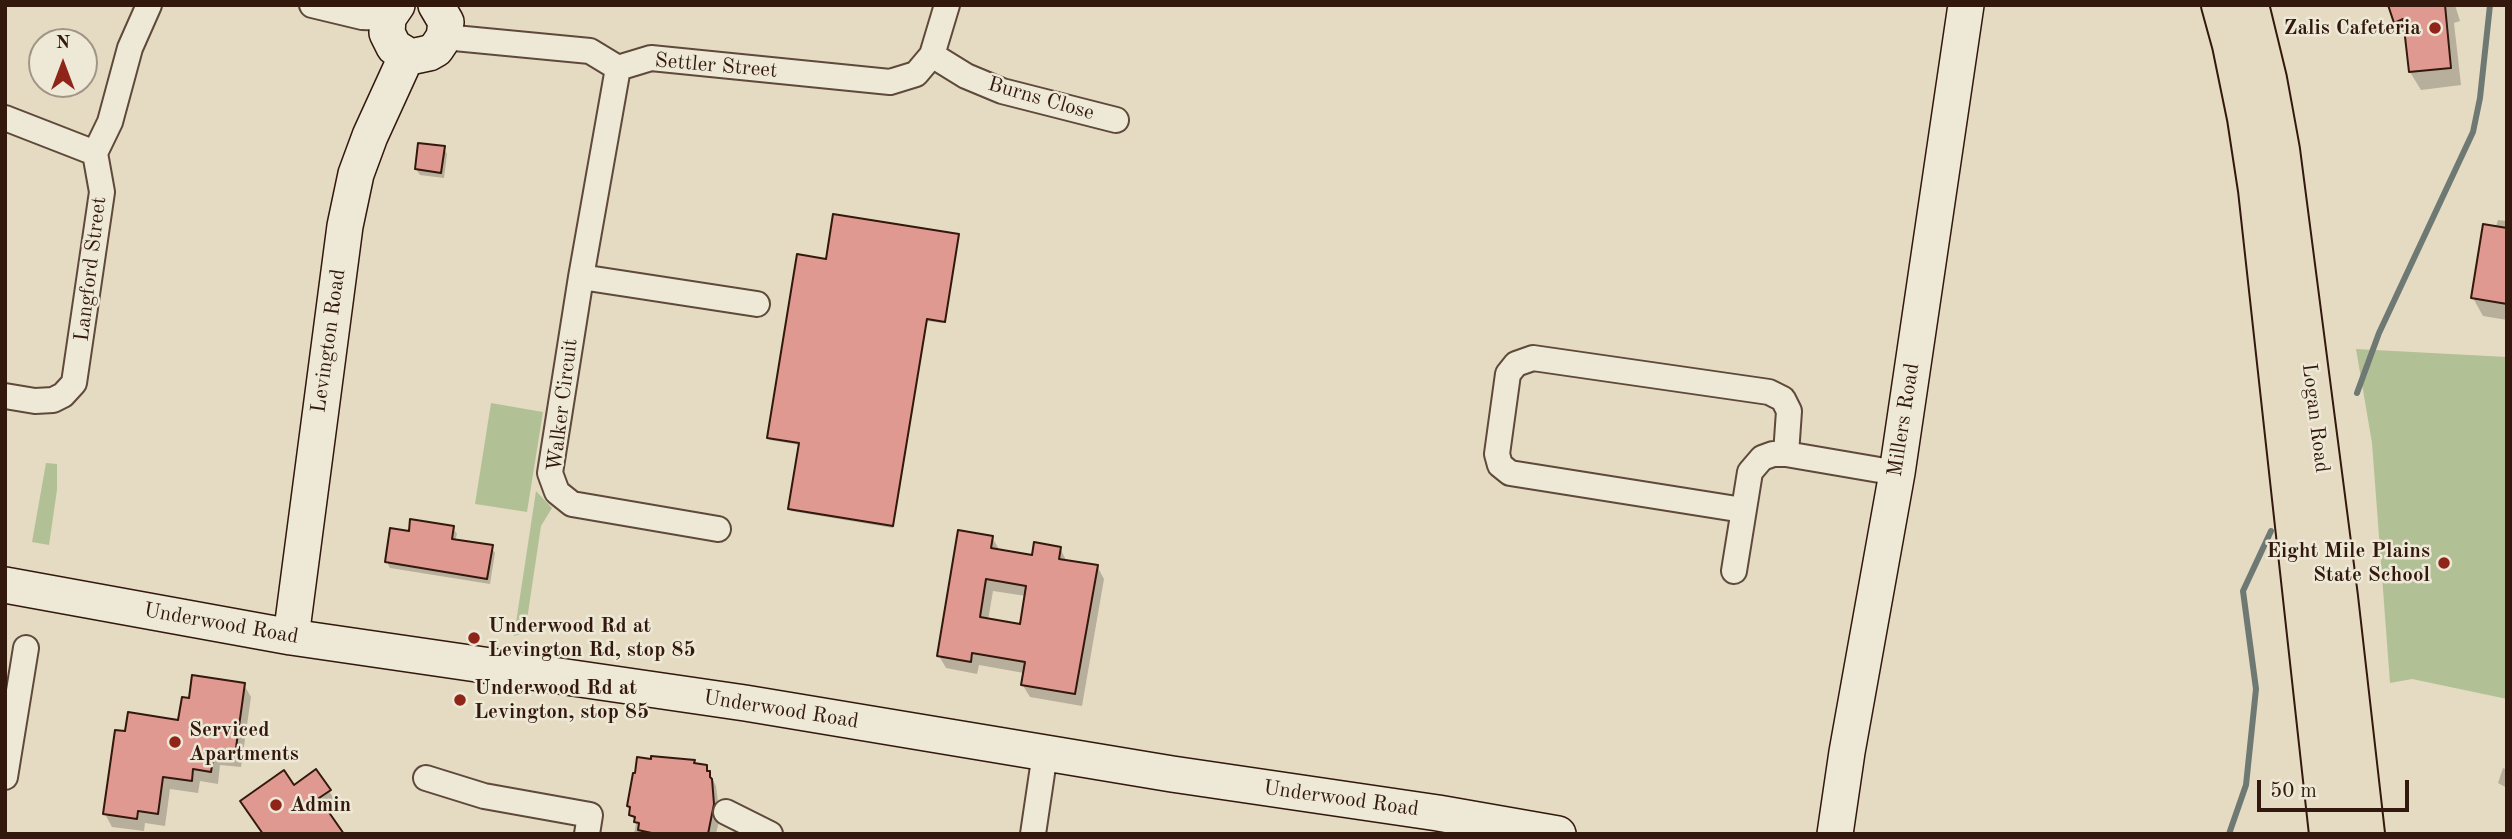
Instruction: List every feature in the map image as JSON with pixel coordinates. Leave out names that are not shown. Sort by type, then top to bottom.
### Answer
[{"type":"main road","name":"Millers Road","points":[[1835,834],[1897,473],[1966,5]]},
{"type":"main road","name":"Logan Road","points":[[2221,5],[2245,105],[2258,190],[2329,834]]},
{"type":"main road","name":"Logan Road","points":[[2249,5],[2267,79],[2280,150],[2338,597],[2365,834]]},
{"type":"main road","points":[[392,12],[387,25],[390,40],[394,47],[407,55],[429,53],[441,44],[440,21]]},
{"type":"main road","name":"Levington Road","points":[[292,637],[345,226],[356,174],[365,149],[407,55]]},
{"type":"main road","name":"Underwood Road","points":[[5,585],[292,637],[745,703],[1558,834]]},
{"type":"street","points":[[5,118],[95,153],[110,122],[130,48],[149,5]]},
{"type":"street","points":[[312,5],[362,17],[392,12]]},
{"type":"street","points":[[932,55],[947,5]]},
{"type":"street","points":[[440,21],[590,51],[618,68]]},
{"type":"street","name":"Settler Street","points":[[618,68],[650,58],[890,82],[916,74],[932,55]]},
{"type":"street","name":"Burns Close","points":[[932,55],[966,76],[1002,91],[1116,120]]},
{"type":"street","name":"Walker Circuit","points":[[618,68],[550,473],[557,492],[572,504],[718,528]]},
{"type":"street","name":"Langford Street","points":[[5,396],[35,401],[53,400],[74,383],[102,192],[95,153]]},
{"type":"street","points":[[581,277],[757,304]]},
{"type":"street","points":[[1743,510],[1510,473],[1500,465],[1497,454],[1508,374],[1516,364],[1532,358],[1769,392],[1783,399],[1789,411],[1786,454]]},
{"type":"street","points":[[1734,571],[1749,472],[1762,458],[1773,454],[1786,454],[1897,473]]},
{"type":"street","points":[[5,777],[10,709],[26,648]]},
{"type":"street","points":[[1033,834],[1045,753]]},
{"type":"street","points":[[426,778],[484,796],[590,815],[587,834]]},
{"type":"street","points":[[726,812],[770,834]]},
{"type":"green space","name":"Eight Mile Plains State School","points":[[2356,349],[2507,357],[2507,699],[2412,679],[2390,683],[2372,443]]},
{"type":"green space","points":[[491,403],[543,412],[527,512],[475,504]]},
{"type":"green space","points":[[46,463],[57,464],[57,490],[49,545],[32,542]]},
{"type":"green space","points":[[536,491],[552,508],[541,526],[525,633],[514,636]]},
{"type":"building","points":[[2388,5],[2445,5],[2451,68],[2409,72],[2403,19],[2394,23]]},
{"type":"building","points":[[418,143],[445,146],[441,173],[415,169]]},
{"type":"building","points":[[833,214],[959,234],[945,322],[927,319],[893,526],[788,509],[799,443],[767,438],[797,254],[826,259]]},
{"type":"building","points":[[2483,224],[2507,228],[2507,304],[2471,298]]},
{"type":"building","points":[[410,519],[454,526],[452,539],[493,545],[487,579],[385,562],[390,528],[409,531]]},
{"type":"building","points":[[958,530],[993,536],[991,548],[1032,555],[1034,542],[1061,547],[1059,559],[1098,565],[1075,694],[1021,685],[1025,662],[972,653],[971,662],[937,656]],"holes":[[[986,579],[1026,586],[1020,624],[980,617]]]},
{"type":"building","name":"Serviced Apartments","points":[[192,675],[245,683],[235,755],[214,753],[211,772],[193,769],[192,781],[163,777],[158,814],[138,811],[137,819],[103,814],[115,730],[125,731],[128,712],[178,720],[182,697],[189,698]]},
{"type":"building","points":[[651,756],[695,760],[694,763],[707,765],[712,779],[714,804],[708,834],[656,834],[638,830],[639,823],[634,822],[635,817],[629,815],[630,807],[627,806],[637,757],[651,759]]},
{"type":"building","name":"Admin","points":[[316,769],[331,790],[319,798],[344,834],[263,834],[240,801],[284,770],[294,785]]},
{"type":"waterway","points":[[2357,393],[2379,333],[2473,132],[2480,98],[2490,5]]},
{"type":"waterway","points":[[2229,834],[2246,785],[2256,689],[2243,591],[2271,531]]},
{"type":"place","name":"Zalis Cafeteria","points":[[2435,28]]},
{"type":"place","name":"Eight Mile Plains State School","points":[[2444,563]]},
{"type":"place","name":"Underwood Rd at Levington Rd, stop 85","points":[[474,638]]},
{"type":"place","name":"Underwood Rd at Levington, stop 85","points":[[460,700]]},
{"type":"place","name":"Serviced Apartments","points":[[175,742]]},
{"type":"place","name":"Admin","points":[[276,805]]}]
